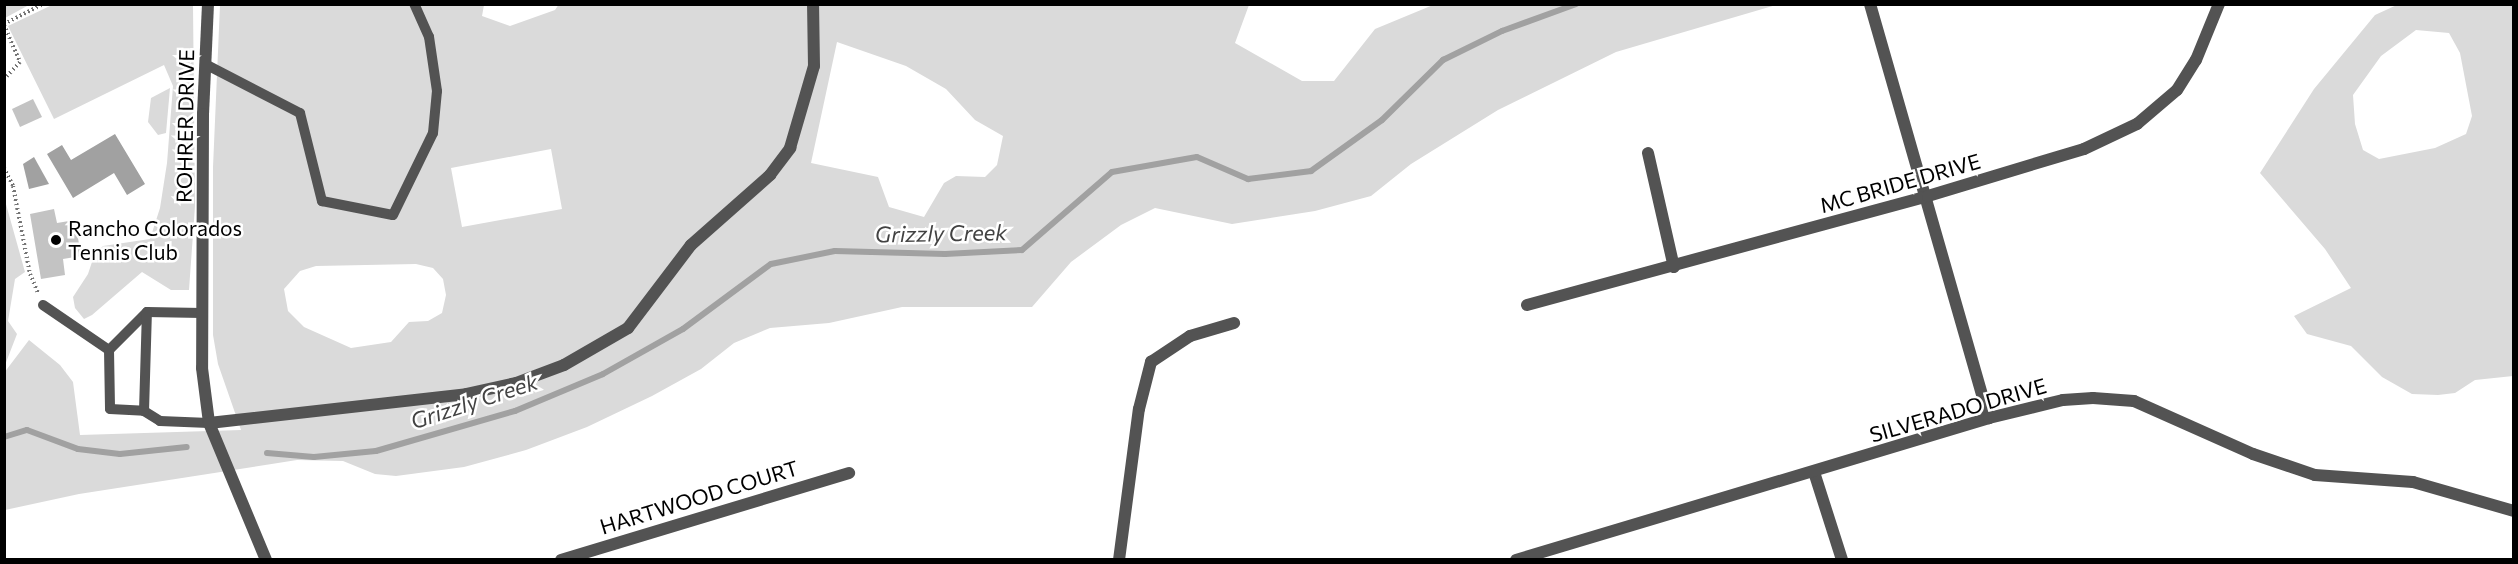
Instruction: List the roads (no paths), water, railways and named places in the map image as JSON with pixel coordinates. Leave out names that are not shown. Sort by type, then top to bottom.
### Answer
[{"type":"street","name":"ROHRER DRIVE","points":[[207,4],[202,368],[209,423],[266,560]]},
{"type":"street","points":[[209,423],[454,395],[516,383],[564,365],[628,328],[691,245],[770,175],[790,148],[814,66],[813,4]]},
{"type":"street","points":[[1870,4],[1928,196],[1989,418]]},
{"type":"street","name":"MC BRIDE DRIVE","points":[[1527,305],[1674,267],[1928,196],[2084,148],[2137,124],[2177,90],[2196,60],[2219,4]]},
{"type":"street","points":[[1648,153],[1674,267]]},
{"type":"street","points":[[1119,560],[1139,409],[1151,362],[1190,336],[1234,323]]},
{"type":"street","name":"SILVERADO DRIVE","points":[[1516,560],[1989,418],[2063,400],[2134,401],[2253,454],[2315,475],[2413,482],[2514,511]]},
{"type":"street","points":[[1814,472],[1842,560]]},
{"type":"street","name":"HARTWOOD COURT","points":[[561,560],[849,473]]},
{"type":"lane","points":[[205,64],[300,113],[322,201],[393,215],[433,133],[437,91],[429,37],[414,4]]},
{"type":"lane","points":[[43,305],[109,350]]},
{"type":"lane","points":[[144,411],[147,312]]},
{"type":"lane","points":[[202,313],[147,312],[109,350],[110,409],[144,411],[160,421],[209,423]]},
{"type":"waterway","name":"Grizzly Creek","points":[[267,453],[314,457],[376,451],[515,411],[603,374],[683,329],[771,264],[835,251],[945,254],[1022,250],[1112,172],[1197,157],[1248,179],[1311,171],[1382,120],[1443,60],[1502,31],[1576,4]]},
{"type":"waterway","name":"Grizzly Creek","points":[[4,437],[27,430],[78,449],[120,454],[187,447]]},
{"type":"place","name":"Rancho Colorados Tennis Club","points":[[56,240]]}]
